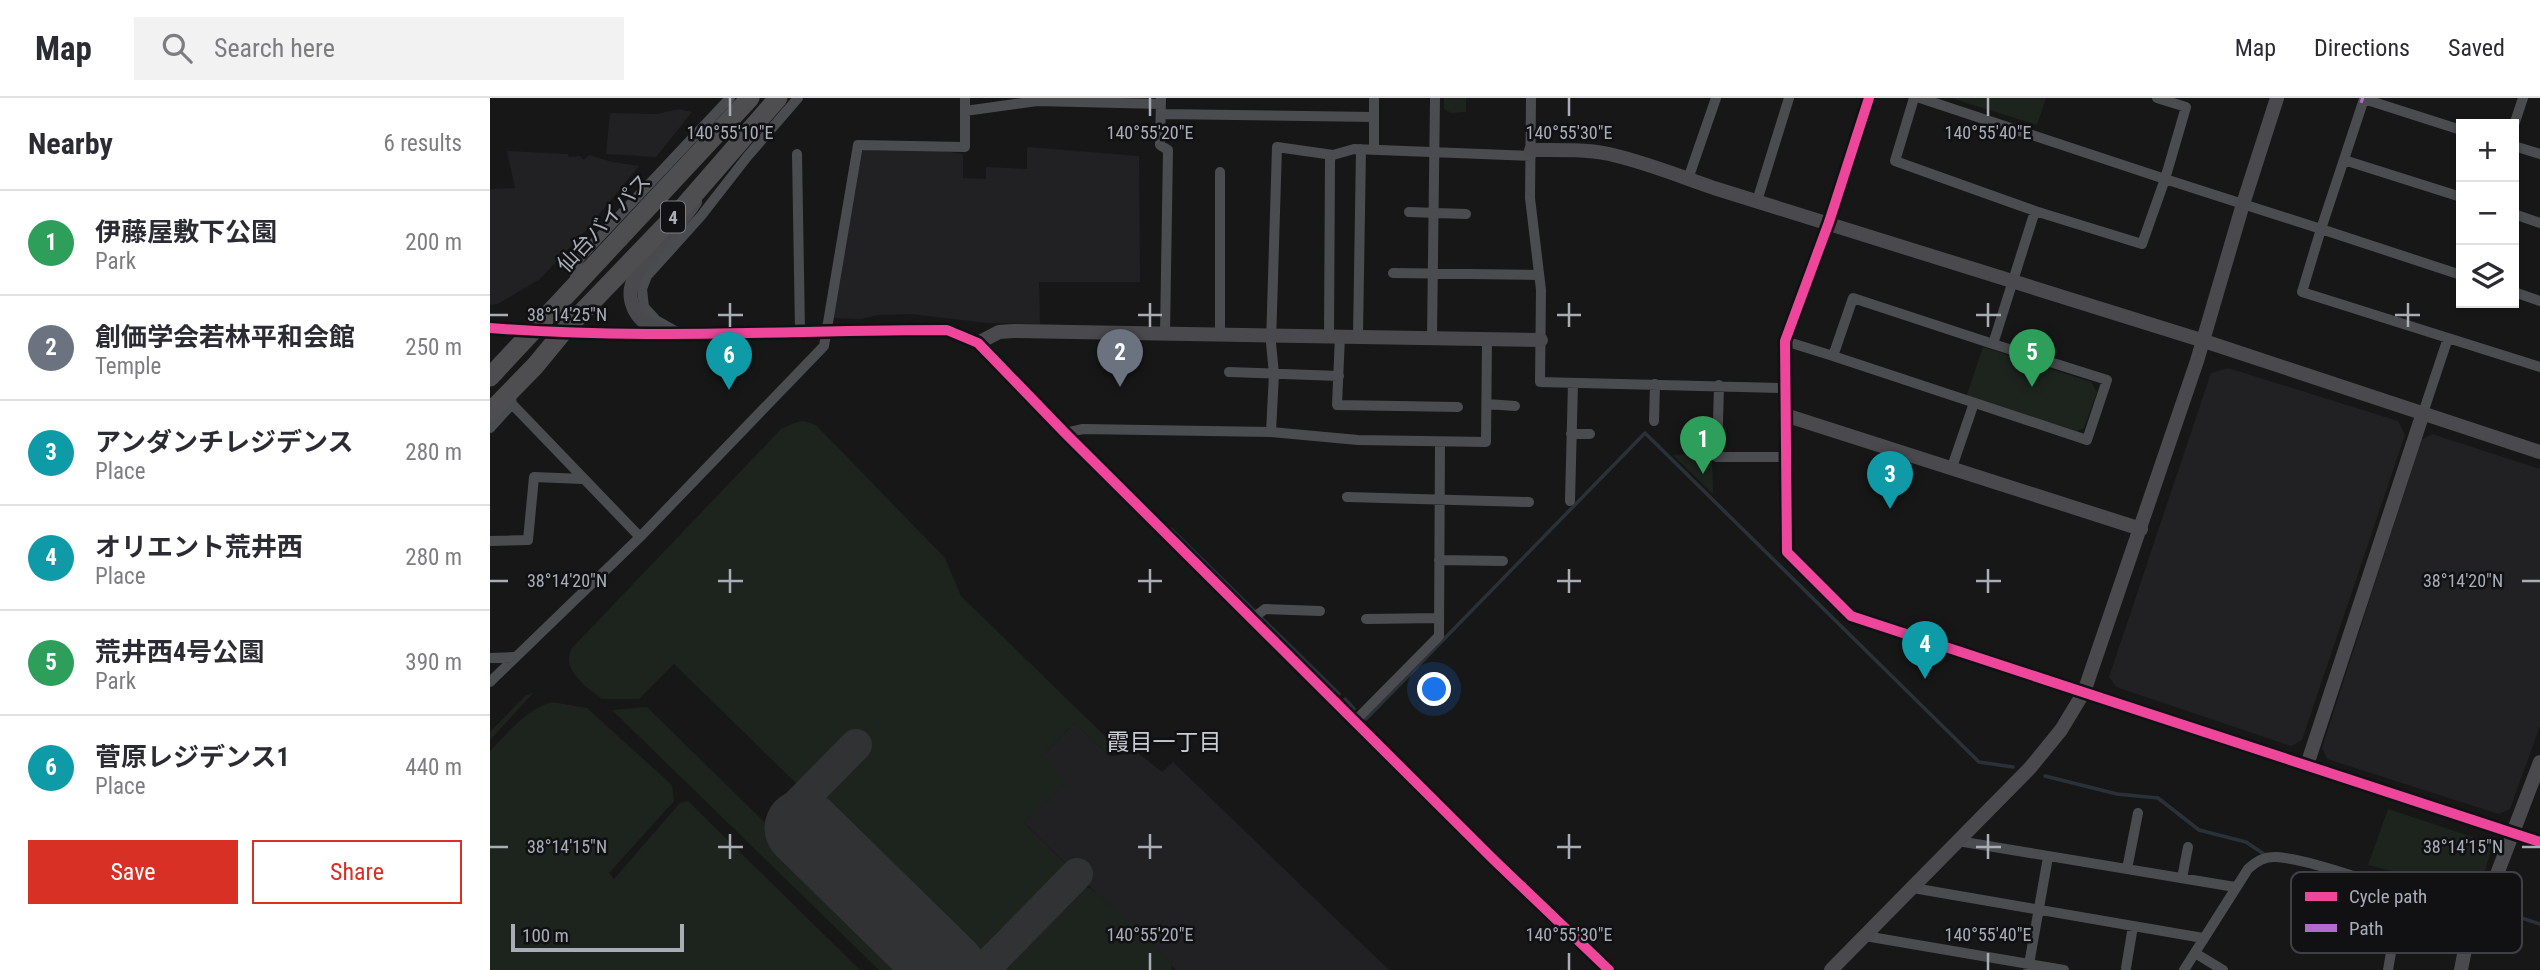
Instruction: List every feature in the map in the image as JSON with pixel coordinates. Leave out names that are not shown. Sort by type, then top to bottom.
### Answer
[{"type":"highway","name":"仙台バイパス","points":[[490,377],[750,98]]},
{"type":"highway","name":"4","points":[[490,412],[511,398],[563,332],[685,205],[778,98]]},
{"type":"street","points":[[573,289],[579,259],[730,98]]},
{"type":"street","points":[[679,333],[656,320],[644,307],[642,289],[647,276],[701,216],[798,98]]},
{"type":"street","points":[[490,682],[640,537],[824,346],[858,145],[965,147],[965,98]]},
{"type":"street","points":[[1374,98],[1374,150]]},
{"type":"street","points":[[1432,338],[1435,98]]},
{"type":"street","points":[[1531,98],[1530,198],[1539,275],[1540,382],[1784,388]]},
{"type":"street","points":[[1688,179],[1716,98]]},
{"type":"street","points":[[1756,201],[1789,98]]},
{"type":"street","points":[[1869,98],[1829,222],[1785,341],[1787,552],[1851,616],[2540,842]]},
{"type":"street","points":[[1914,98],[1895,161],[2035,211],[2142,244],[2165,179],[2187,103],[2157,98]]},
{"type":"street","points":[[1920,98],[2456,273]]},
{"type":"street","points":[[1831,970],[2050,745],[2084,692],[2204,341],[2277,98]]},
{"type":"street","points":[[2516,119],[2523,98]]},
{"type":"street","points":[[2456,128],[2363,99],[2302,292],[2540,368]]},
{"type":"street","points":[[965,111],[1037,101],[1374,117]]},
{"type":"street","points":[[1161,105],[1160,145],[1168,150],[1164,333]]},
{"type":"street","points":[[1271,432],[1276,147],[1333,155],[1345,150],[1361,149],[1531,153],[1581,150],[1608,154],[1829,222],[2013,283],[2204,341],[2540,452]]},
{"type":"street","points":[[2519,148],[2540,154]]},
{"type":"street","points":[[1358,336],[1361,149]]},
{"type":"street","points":[[797,154],[800,331]]},
{"type":"street","points":[[1333,155],[1330,159],[1335,336],[1339,376],[1337,405],[1458,407]]},
{"type":"street","points":[[2344,160],[2456,195]]},
{"type":"street","points":[[679,333],[647,325],[639,317],[632,306],[632,285],[643,267],[686,219],[714,170]]},
{"type":"street","points":[[1220,172],[1220,335]]},
{"type":"street","points":[[1993,344],[2035,211]]},
{"type":"street","points":[[1409,212],[1466,214]]},
{"type":"street","points":[[2519,216],[2540,223]]},
{"type":"street","points":[[1393,273],[1539,275]]},
{"type":"street","points":[[2519,294],[2540,301]]},
{"type":"street","points":[[1785,341],[2087,440],[2107,380],[1853,298],[1833,356]]},
{"type":"street","points":[[490,328],[679,333],[947,330],[978,343],[1065,433],[1258,614],[1356,720],[1609,970]]},
{"type":"street","points":[[978,343],[999,332],[1541,340]]},
{"type":"street","points":[[2306,765],[2448,338]]},
{"type":"street","points":[[1065,433],[1083,429],[1271,432],[1358,440],[1486,442],[1487,339]]},
{"type":"street","points":[[1229,372],[1339,376]]},
{"type":"street","points":[[1570,501],[1573,383]]},
{"type":"street","points":[[1654,421],[1655,384]]},
{"type":"street","points":[[1719,385],[1717,457],[1785,457]]},
{"type":"street","points":[[490,428],[511,398],[583,479],[640,537]]},
{"type":"street","points":[[1952,467],[1974,403]]},
{"type":"street","points":[[1487,404],[1516,406]]},
{"type":"street","points":[[1785,415],[2141,529]]},
{"type":"street","points":[[1572,434],[1590,435]]},
{"type":"street","points":[[1356,720],[1439,636],[1440,442]]},
{"type":"street","points":[[490,541],[528,540],[534,477],[583,479]]},
{"type":"street","points":[[1347,497],[1529,502]]},
{"type":"street","points":[[1439,560],[1503,561]]},
{"type":"street","points":[[1258,614],[1320,611]]},
{"type":"street","points":[[1366,619],[1439,618]]},
{"type":"street","points":[[490,658],[514,657]]},
{"type":"street","points":[[2496,872],[2540,762]]},
{"type":"street","points":[[2127,869],[2138,813]]},
{"type":"street","points":[[1958,841],[2235,887]]},
{"type":"street","points":[[2182,878],[2187,846]]},
{"type":"street","points":[[2028,967],[2048,857]]},
{"type":"street","points":[[2184,970],[2235,887],[2258,860],[2277,857],[2336,872]]},
{"type":"street","points":[[1913,888],[2203,938]]},
{"type":"street","points":[[2126,968],[2133,926]]},
{"type":"street","points":[[1865,936],[2028,967],[2064,970]]},
{"type":"street","points":[[2194,953],[2223,970]]},
{"type":"shaded area","points":[[1444,98],[1466,98],[1466,112],[1451,113],[1444,109]]},
{"type":"shaded area","points":[[1951,98],[2046,98],[2037,125]]},
{"type":"shaded area","points":[[679,109],[692,112],[656,157],[606,154],[610,113],[657,114]]},
{"type":"shaded area","points":[[1027,147],[1139,156],[1140,282],[1039,282],[1040,324],[987,323],[911,314],[878,315],[861,319],[831,318],[859,154],[866,148],[931,149],[963,154],[963,178],[986,179],[986,167],[1027,169]]},
{"type":"shaded area","points":[[507,151],[568,154],[569,157],[580,156],[584,160],[589,155],[639,166],[587,229],[540,279],[498,304],[490,305],[490,189],[515,188]]},
{"type":"shaded area","points":[[1983,347],[2091,382],[2097,392],[2084,428],[2077,431],[1966,397]]},
{"type":"shaded area","points":[[2228,368],[2398,421],[2405,435],[2302,740],[2291,746],[2116,687],[2109,677],[2211,373]]},
{"type":"shaded area","points":[[804,421],[816,425],[945,558],[961,596],[1107,738],[1110,756],[1074,723],[1042,756],[1067,781],[1024,823],[1066,864],[1066,875],[988,952],[973,953],[964,948],[813,800],[814,792],[861,747],[855,741],[805,788],[801,788],[674,664],[639,699],[602,699],[572,671],[569,656],[572,648],[781,429]]},
{"type":"shaded area","points":[[2432,434],[2540,469],[2540,726],[2510,809],[2499,814],[2327,759],[2322,748],[2421,440]]},
{"type":"shaded area","points":[[1712,453],[1713,494],[1673,455]]},
{"type":"shaded area","points":[[533,693],[490,740],[490,732],[526,695]]},
{"type":"shaded area","points":[[552,702],[587,708],[672,785],[674,801],[609,873],[614,879],[680,803],[688,801],[860,970],[490,970],[490,751],[526,716]]},
{"type":"shaded area","points":[[647,707],[915,970],[879,970],[612,710]]},
{"type":"shaded area","points":[[1074,723],[1110,756],[1138,753],[1162,772],[1173,762],[1389,970],[1176,970],[1024,823],[1066,781],[1042,756]]},
{"type":"shaded area","points":[[2388,809],[2488,842],[2491,851],[2484,872],[2396,872],[2368,865]]},
{"type":"shaded area","points":[[1083,886],[1092,889],[1171,962],[1172,970],[1001,970],[1006,958],[1072,890]]},
{"type":"waterway","points":[[1366,719],[1645,433],[1979,762],[2013,767]]},
{"type":"waterway","points":[[1171,529],[1339,694]]},
{"type":"waterway","points":[[1345,699],[1354,709]]},
{"type":"waterway","points":[[2045,776],[2117,794],[2158,798],[2199,830],[2246,842],[2264,854]]},
{"type":"waterway","points":[[2522,918],[2540,924]]},
{"type":"taxiway","points":[[789,813],[856,745]]},
{"type":"taxiway","points":[[983,970],[1077,874]]},
{"type":"runway","points":[[803,828],[948,970]]},
{"type":"cycle path","points":[[1869,98],[1829,222],[1785,341],[1787,552],[1851,616],[2540,842]]},
{"type":"cycle path","points":[[490,328],[661,334],[947,330],[978,343],[1494,860],[1609,970]]},
{"type":"place","name":"創価学会若林平和会館","points":[[1120,387]]},
{"type":"place","name":"荒井西4号公園","points":[[2032,387]]},
{"type":"place","name":"菅原レジデンス1","points":[[729,390]]},
{"type":"place","name":"伊藤屋敷下公園","points":[[1703,474]]},
{"type":"place","name":"アンダンチレジデンス","points":[[1890,509]]},
{"type":"place","name":"オリエント荒井西","points":[[1925,679]]},
{"type":"district","name":"霞目一丁目","points":[[1164,742]]}]
